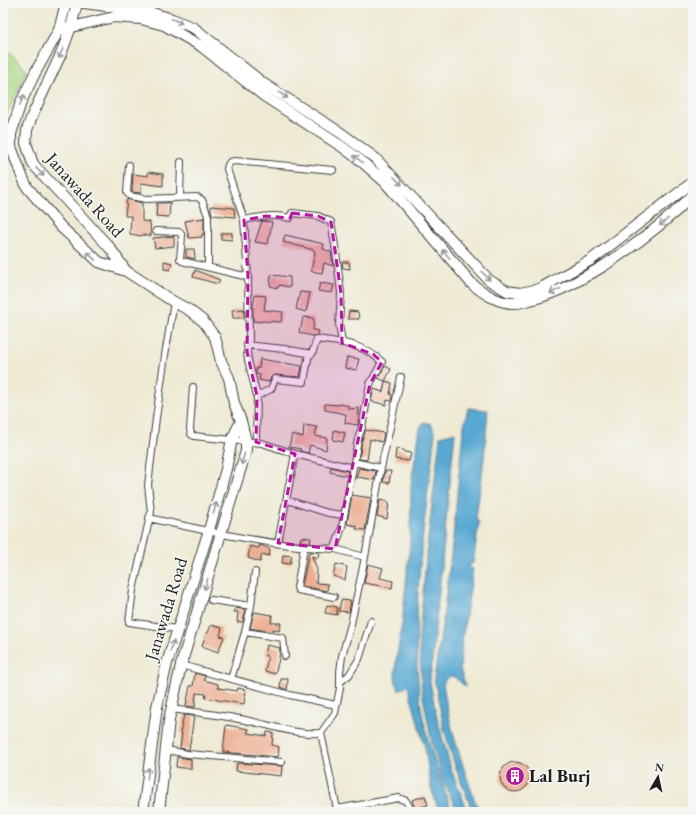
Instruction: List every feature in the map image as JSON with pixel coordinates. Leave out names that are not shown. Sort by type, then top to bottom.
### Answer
[{"type":"main road","name":"Janawada Road","points":[[66,3],[59,30],[20,102],[11,134],[11,147],[27,187],[61,227],[99,262],[126,271],[204,321],[216,337],[221,361],[229,378],[234,403],[251,442],[246,451],[181,665],[171,709],[158,812]]},
{"type":"main road","name":"Janawada Road","points":[[77,3],[71,27],[61,54],[32,116],[27,130],[26,143],[33,164],[110,248],[126,271]]},
{"type":"main road","points":[[84,3],[146,11],[194,28],[264,84],[341,133],[376,158],[490,280],[507,292],[520,294],[539,289],[591,260],[693,182]]},
{"type":"main road","points":[[59,30],[114,17],[141,19],[164,25],[201,46],[264,96],[360,160],[380,177],[472,284],[487,296],[505,302],[517,303],[550,294],[582,278],[634,246],[674,214],[693,195]]},
{"type":"main road","points":[[576,268],[582,278]]},
{"type":"main road","name":"Janawada Road","points":[[143,812],[157,707],[167,663],[209,530],[226,469],[232,439],[241,421]]},
{"type":"street","points":[[251,442],[257,396],[248,360],[248,277],[244,220],[227,169],[228,165],[230,162],[235,161],[333,170]]},
{"type":"street","points":[[180,197],[181,162]]},
{"type":"street","points":[[129,165],[127,193],[130,196],[146,199],[197,197],[202,200],[208,216],[208,267]]},
{"type":"street","points":[[244,220],[266,216],[290,218],[292,213],[318,216],[331,222],[341,293],[339,324],[342,343]]},
{"type":"street","points":[[156,231],[180,232],[182,236],[180,259],[185,262],[248,277]]},
{"type":"street","points":[[174,302],[156,418],[148,485],[151,512],[133,590],[129,622],[177,629]]},
{"type":"street","points":[[247,345],[312,354],[317,339],[350,344],[373,354],[382,362],[370,384],[342,526],[335,549]]},
{"type":"street","points":[[257,396],[271,389],[275,379],[304,382],[309,353]]},
{"type":"street","points":[[401,377],[381,468],[351,624],[342,656],[335,713],[321,733],[337,810],[399,798],[406,801],[412,812]]},
{"type":"street","points":[[193,387],[190,429],[191,434],[194,436],[251,442],[295,454],[354,465],[381,468]]},
{"type":"street","points":[[278,543],[295,454]]},
{"type":"street","points":[[287,500],[328,513],[344,515]]},
{"type":"street","points":[[149,518],[243,538],[304,547],[335,549],[365,556]]},
{"type":"street","points":[[304,547],[297,588],[298,590],[334,597]]},
{"type":"street","points":[[231,679],[251,606],[255,572]]},
{"type":"street","points":[[211,600],[251,606]]},
{"type":"street","points":[[340,682],[350,675],[359,659],[371,621]]},
{"type":"street","points":[[245,632],[282,638],[285,656]]},
{"type":"street","points":[[181,665],[290,696],[336,705]]},
{"type":"street","points":[[171,709],[245,720],[305,733],[321,733]]},
{"type":"street","points":[[166,750],[188,754],[282,762]]},
{"type":"highlighted area","points":[[292,213],[318,216],[331,222],[341,293],[342,343],[373,354],[382,362],[370,384],[335,549],[278,543],[295,454],[256,442],[257,396],[247,352],[248,277],[244,220],[266,216],[290,218]]},
{"type":"green space","points":[[3,47],[27,70],[6,116],[3,133]]},
{"type":"water","points":[[468,408],[488,410],[484,459],[476,518],[479,523],[473,563],[469,565],[470,568],[473,569],[462,642],[460,669],[466,687],[453,676],[447,677],[443,684],[453,733],[479,812],[473,812],[455,766],[444,729],[434,678],[453,538],[463,430]]},
{"type":"water","points":[[424,422],[431,424],[435,434],[420,563],[417,628],[419,692],[428,738],[452,812],[439,812],[431,788],[425,748],[408,686],[399,690],[396,684],[395,676],[410,542],[411,484],[420,428]]},
{"type":"water","points":[[455,432],[430,681],[436,714],[451,769],[468,812],[458,812],[443,781],[432,743],[422,692],[419,638],[427,547],[440,436]]},
{"type":"building","points":[[148,172],[163,174],[163,186],[141,183],[141,193],[132,192],[133,174],[148,176]]},
{"type":"building","points":[[127,199],[142,203],[142,221],[150,222],[151,236],[130,234],[131,216],[125,216]]},
{"type":"building","points":[[157,203],[170,203],[169,217],[156,216]]},
{"type":"building","points":[[211,206],[234,208],[235,217],[212,215]]},
{"type":"building","points":[[204,218],[204,234],[202,234],[202,237],[189,238],[185,221]]},
{"type":"building","points":[[262,221],[272,222],[268,244],[255,242]]},
{"type":"building","points":[[221,233],[232,233],[232,240],[221,239]]},
{"type":"building","points":[[285,235],[324,244],[323,249],[331,252],[333,266],[324,263],[322,273],[311,271],[315,252],[314,250],[283,242]]},
{"type":"building","points":[[174,236],[174,246],[155,248],[153,238]]},
{"type":"building","points":[[186,249],[194,249],[195,259],[186,257]]},
{"type":"building","points":[[164,261],[172,263],[170,270],[164,269]]},
{"type":"building","points":[[342,262],[349,262],[350,269],[343,268]]},
{"type":"building","points":[[195,270],[220,280],[218,284],[193,277]]},
{"type":"building","points":[[271,275],[290,277],[290,287],[279,285],[278,288],[270,286]]},
{"type":"building","points":[[320,283],[334,285],[332,293],[318,291]]},
{"type":"building","points":[[300,292],[310,293],[306,312],[296,309]]},
{"type":"building","points":[[255,295],[266,296],[264,310],[283,312],[281,322],[253,321]]},
{"type":"building","points":[[244,309],[244,318],[233,318],[232,310]]},
{"type":"building","points":[[349,311],[358,312],[359,319],[348,319]]},
{"type":"building","points":[[303,317],[313,318],[313,330],[319,331],[318,335],[313,336],[299,333]]},
{"type":"building","points":[[347,357],[359,359],[356,370],[345,368]]},
{"type":"building","points":[[260,359],[302,366],[300,377],[275,375],[271,377],[269,382],[259,380],[260,375],[256,374],[256,368],[259,368]]},
{"type":"building","points":[[385,366],[391,369],[385,381],[378,378]]},
{"type":"building","points":[[385,381],[392,383],[390,394],[392,395],[391,401],[387,400],[386,405],[371,401],[374,389],[383,392]]},
{"type":"building","points":[[325,404],[340,404],[349,406],[348,409],[359,408],[358,425],[345,423],[346,414],[325,410]]},
{"type":"building","points":[[304,425],[317,427],[315,436],[327,438],[326,450],[310,445],[308,453],[300,451],[301,449],[289,447],[292,434],[303,437]]},
{"type":"building","points":[[334,430],[345,433],[343,442],[333,440]]},
{"type":"building","points":[[366,430],[384,433],[382,442],[370,439],[367,460],[359,459],[362,440]]},
{"type":"building","points":[[396,449],[411,453],[409,461],[395,459]]},
{"type":"building","points":[[331,467],[348,471],[347,476],[330,472]]},
{"type":"building","points":[[359,468],[376,471],[374,480],[358,477],[357,479]]},
{"type":"building","points":[[385,471],[391,471],[389,483],[383,482]]},
{"type":"building","points":[[352,495],[371,498],[365,530],[356,529],[357,526],[347,524]]},
{"type":"building","points":[[380,500],[389,502],[387,519],[377,516]]},
{"type":"building","points":[[301,537],[311,538],[310,543],[300,542]]},
{"type":"building","points":[[260,545],[270,549],[269,556],[262,554],[260,562],[248,558],[250,546],[259,548]]},
{"type":"building","points":[[309,552],[319,552],[318,558],[312,556],[317,570],[316,583],[328,584],[327,591],[302,586]]},
{"type":"building","points":[[283,555],[292,556],[290,564],[282,563]]},
{"type":"building","points":[[336,564],[347,567],[345,580],[333,576]]},
{"type":"building","points":[[368,564],[383,568],[380,578],[393,581],[392,588],[364,583]]},
{"type":"building","points":[[341,600],[351,601],[349,612],[339,611]]},
{"type":"building","points":[[327,605],[337,607],[337,615],[325,613]]},
{"type":"building","points":[[236,608],[246,610],[243,622],[237,622],[238,612],[234,612]]},
{"type":"building","points":[[254,612],[272,615],[271,623],[281,623],[279,631],[273,629],[273,632],[250,628]]},
{"type":"building","points":[[211,625],[222,628],[220,636],[224,637],[218,652],[202,646],[206,633],[208,633]]},
{"type":"building","points":[[267,645],[280,648],[275,674],[265,671],[268,656],[265,656]]},
{"type":"building","points":[[195,673],[205,676],[204,680],[218,684],[218,688],[237,691],[238,688],[246,690],[244,704],[205,698],[206,694],[196,693],[195,707],[186,706],[190,686],[193,686]]},
{"type":"building","points":[[281,679],[288,679],[287,690],[280,687]]},
{"type":"building","points":[[184,715],[194,716],[189,750],[180,748],[182,733],[180,733]]},
{"type":"building","points":[[226,725],[249,729],[247,733],[266,736],[267,732],[273,733],[272,745],[279,747],[278,757],[223,752]]},
{"type":"building","points":[[177,757],[191,759],[191,769],[176,767]]},
{"type":"building","name":"Lal Burj","points":[[515,762],[526,766],[530,777],[526,788],[515,792],[504,788],[500,777],[504,766]]},
{"type":"building","points":[[237,763],[282,766],[281,776],[236,771]]},
{"type":"building","points":[[425,796],[428,805],[415,808],[412,800]]},
{"type":"place","name":"Lal Burj","points":[[515,776]]}]
